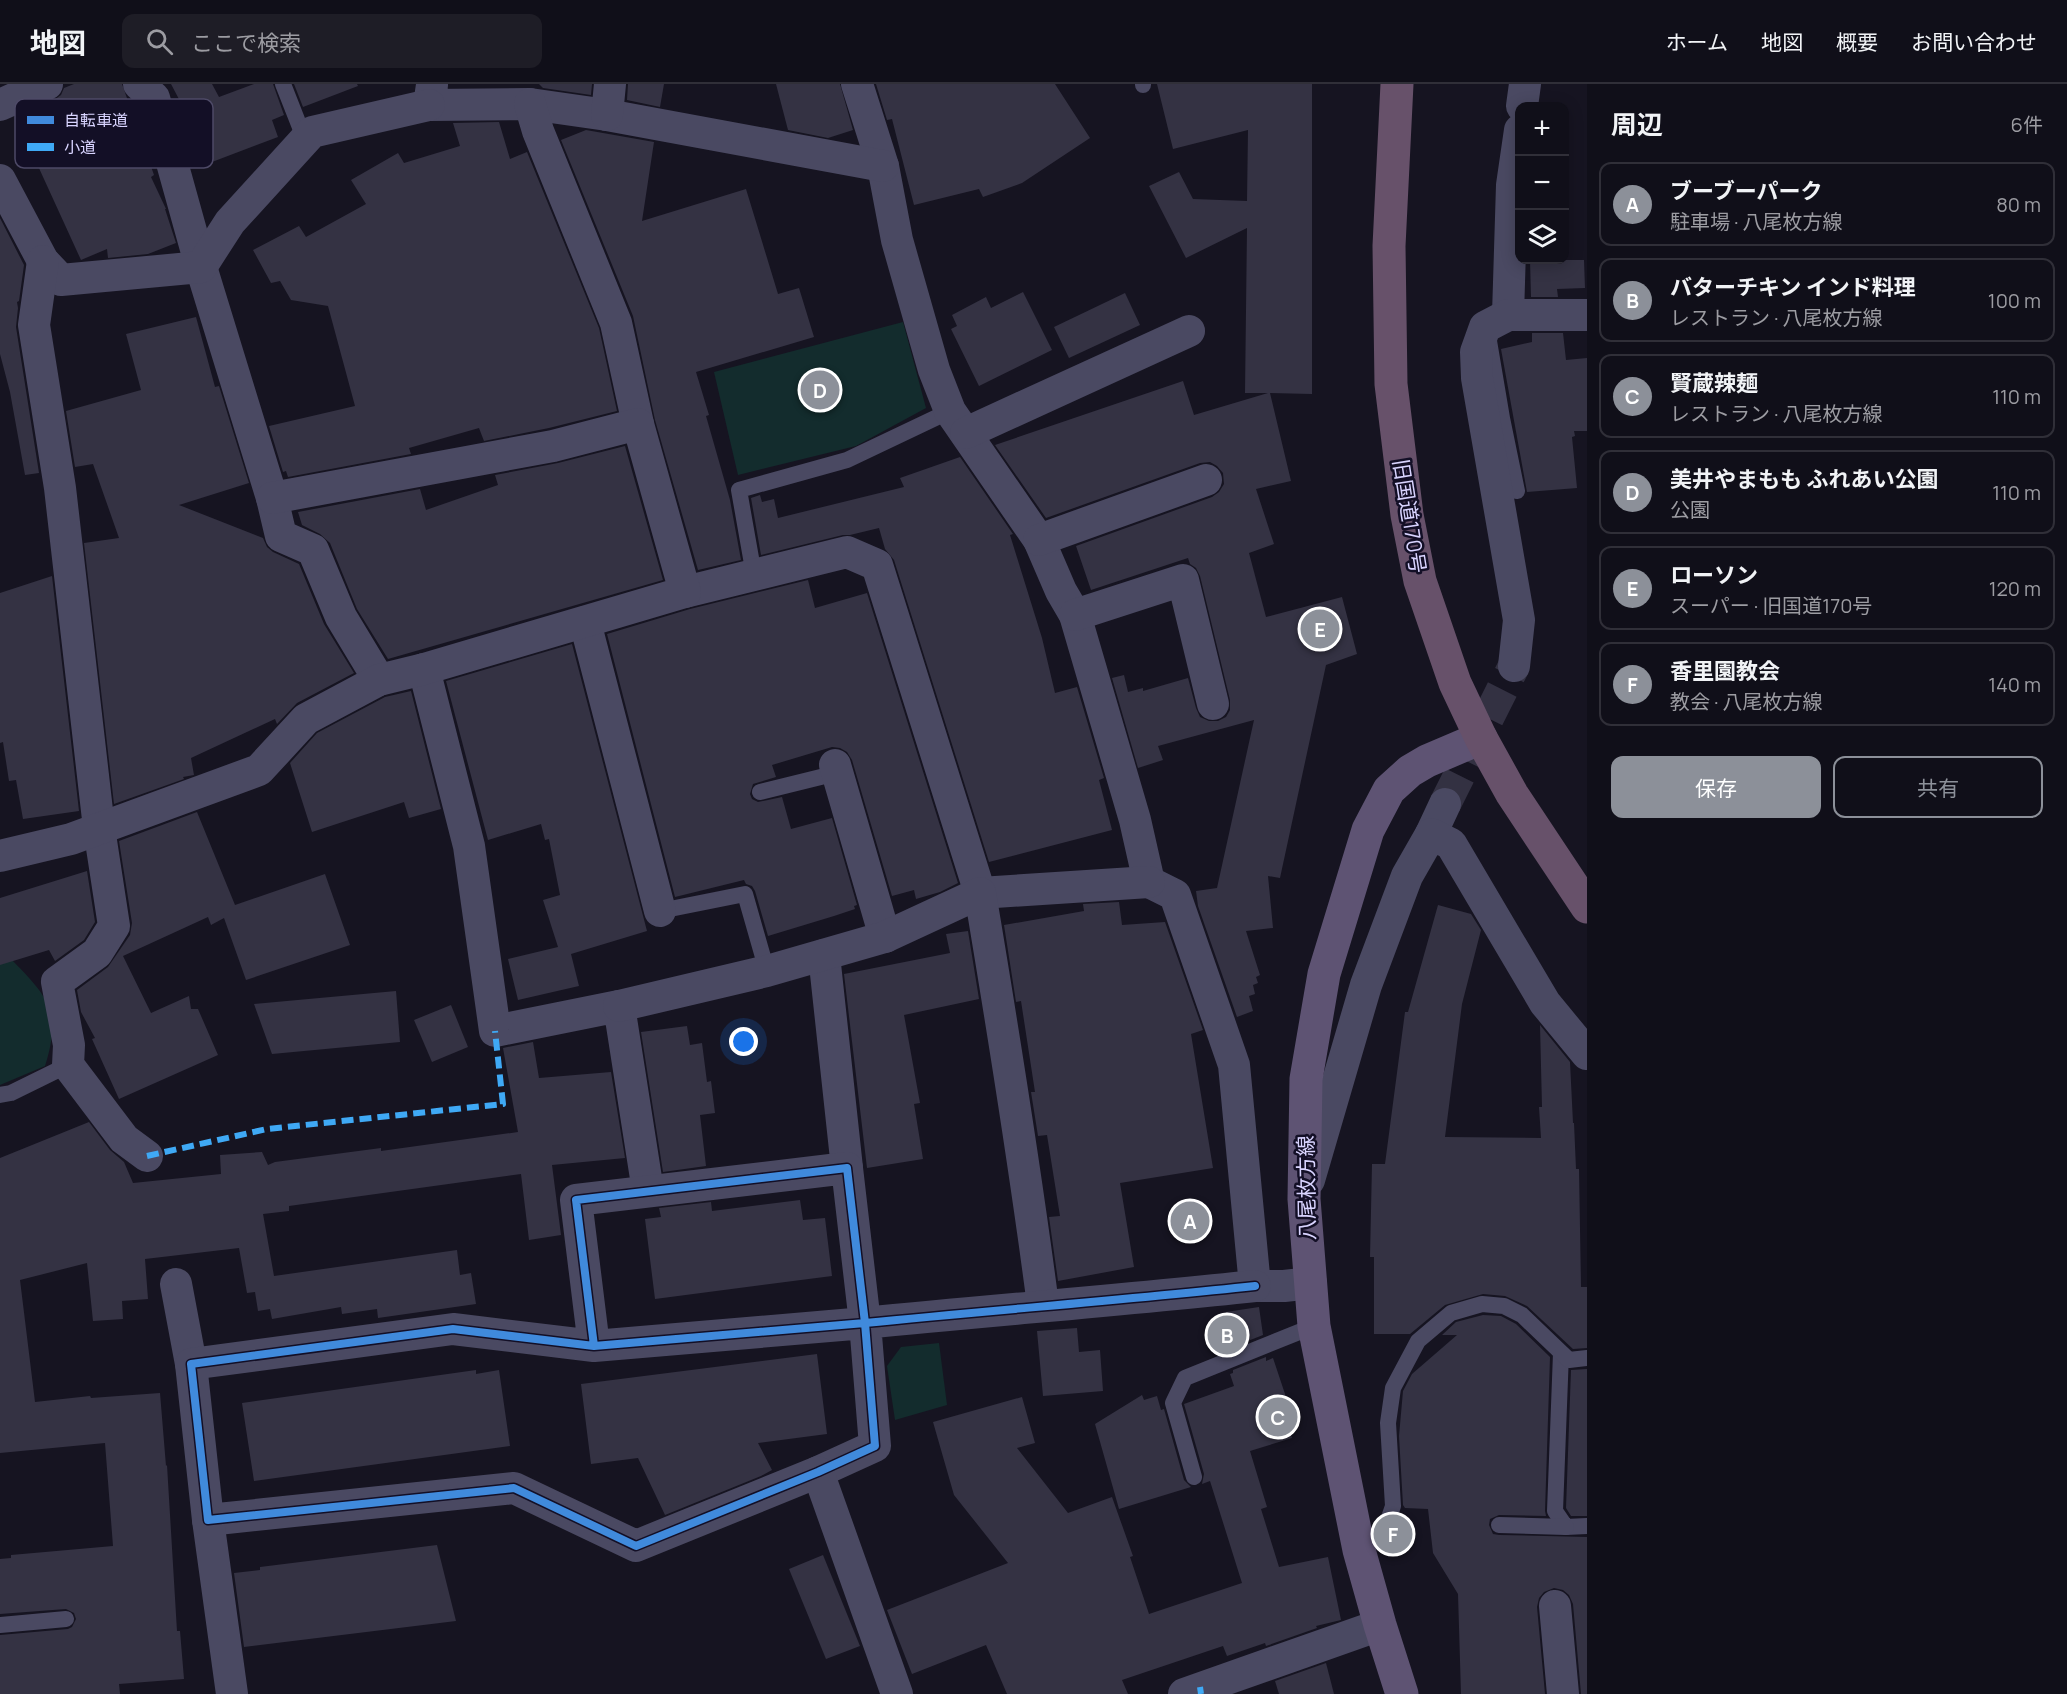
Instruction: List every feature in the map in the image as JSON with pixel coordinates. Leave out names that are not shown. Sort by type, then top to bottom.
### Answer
[{"type":"highway","name":"旧国道170号","points":[[1397,84],[1389,246],[1391,384],[1407,515],[1420,581],[1455,683],[1480,738],[1512,794],[1587,907]]},
{"type":"main road","name":"八尾枚方線","points":[[1402,1694],[1359,1550],[1314,1326],[1304,1199],[1306,1079],[1324,974],[1368,830],[1389,790],[1410,771],[1427,760],[1480,738]]},
{"type":"street","points":[[0,105],[47,84]]},
{"type":"street","points":[[139,84],[154,99]]},
{"type":"street","points":[[607,116],[610,84]]},
{"type":"street","points":[[857,84],[883,166],[897,240],[934,370],[958,422],[1039,540],[1061,591],[1075,615],[1136,820],[1149,882]]},
{"type":"street","points":[[1523,102],[1525,84]]},
{"type":"street","points":[[201,267],[230,222],[312,132],[431,94],[530,104],[607,116],[883,166]]},
{"type":"street","points":[[530,104],[538,131],[616,323],[638,424],[686,592]]},
{"type":"street","points":[[1514,666],[1519,620],[1477,378],[1476,352],[1497,321],[1516,156]]},
{"type":"street","points":[[173,168],[201,267],[272,498],[281,536],[313,550],[341,616],[379,680]]},
{"type":"street","points":[[0,180],[43,261],[61,280],[201,267]]},
{"type":"street","points":[[43,261],[34,325],[60,488],[99,828],[114,926],[97,953],[57,982],[69,1045],[68,1065],[124,1139],[147,1156]]},
{"type":"street","points":[[1497,321],[1587,315]]},
{"type":"street","points":[[958,422],[1189,331]]},
{"type":"street","points":[[272,498],[553,446],[638,424]]},
{"type":"street","points":[[1039,540],[1206,480]]},
{"type":"street","points":[[0,856],[71,839],[259,770],[306,719],[379,680],[424,669],[686,592],[847,552],[877,565],[980,893],[1009,1068],[1042,1305]]},
{"type":"street","points":[[1075,615],[1183,580],[1213,704]]},
{"type":"street","points":[[585,622],[660,911]]},
{"type":"street","points":[[424,669],[469,846],[495,1031],[619,1006],[824,955],[885,937],[980,893],[1149,882],[1175,895],[1234,1065],[1255,1286]]},
{"type":"street","points":[[836,769],[885,937]]},
{"type":"street","points":[[1304,1199],[1366,985],[1407,876],[1445,804]]},
{"type":"street","points":[[1431,834],[1451,844],[1545,1003],[1587,1054]]},
{"type":"street","points":[[208,1520],[514,1488],[636,1546],[818,1472],[875,1446],[866,1323],[824,955]]},
{"type":"street","points":[[619,1006],[648,1191]]},
{"type":"street","points":[[594,1346],[576,1200],[847,1168]]},
{"type":"street","points":[[191,1364],[453,1329],[594,1346],[866,1323],[1042,1305],[1161,1286],[1284,1286],[1311,1283]]},
{"type":"street","points":[[176,1284],[191,1364],[208,1520],[232,1694]]},
{"type":"street","points":[[818,1472],[897,1694]]},
{"type":"street","points":[[1555,1606],[1563,1694]]},
{"type":"street","points":[[1184,1694],[1380,1625]]},
{"type":"lane","points":[[283,84],[305,141]]},
{"type":"lane","points":[[1497,321],[1502,418],[1517,490]]},
{"type":"lane","points":[[754,575],[739,490],[847,460],[958,422]]},
{"type":"lane","points":[[760,792],[836,769]]},
{"type":"lane","points":[[660,911],[745,894],[767,971]]},
{"type":"lane","points":[[0,1095],[11,1093],[68,1065]]},
{"type":"lane","points":[[1359,1550],[1383,1535],[1393,1506],[1388,1423],[1393,1388],[1418,1341],[1451,1313],[1482,1304],[1504,1306],[1522,1315],[1569,1360],[1587,1358]]},
{"type":"lane","points":[[1194,1477],[1173,1403],[1185,1378],[1314,1326]]},
{"type":"lane","points":[[1561,1353],[1555,1511],[1566,1527]]},
{"type":"lane","points":[[1499,1525],[1587,1526]]},
{"type":"lane","points":[[0,1625],[66,1619]]},
{"type":"green space","points":[[903,322],[926,408],[856,446],[738,475],[714,372]]},
{"type":"green space","points":[[8,956],[48,1004],[52,1030],[45,1066],[0,1085],[0,960]]},
{"type":"green space","points":[[939,1343],[947,1405],[895,1420],[887,1366],[901,1347]]},
{"type":"building","points":[[74,84],[122,84],[127,99],[55,99],[61,95],[64,88]]},
{"type":"building","points":[[171,84],[212,84],[219,97],[254,84],[273,84],[284,115],[272,120],[278,137],[213,162],[213,99],[179,99]]},
{"type":"building","points":[[294,84],[357,84],[358,86],[303,107]]},
{"type":"building","points":[[539,84],[592,84],[591,95],[543,88]]},
{"type":"building","points":[[628,84],[664,84],[660,107],[627,100]]},
{"type":"building","points":[[776,84],[840,84],[853,130],[828,138],[788,130]]},
{"type":"building","points":[[876,84],[1055,84],[1090,138],[1022,183],[983,197],[979,189],[914,205],[892,119],[887,120]]},
{"type":"building","points":[[1157,84],[1312,84],[1312,394],[1270,393],[1291,481],[1256,489],[1274,544],[1249,553],[1266,617],[1342,597],[1357,654],[1326,665],[1280,878],[1268,876],[1273,928],[1246,931],[1260,975],[1256,977],[1258,983],[1253,985],[1255,994],[1249,996],[1253,1011],[1237,1017],[1198,906],[1196,891],[1217,888],[1254,720],[1158,746],[1163,760],[1138,768],[1112,678],[1124,675],[1128,692],[1143,688],[1143,691],[1188,678],[1200,717],[1209,721],[1218,721],[1226,717],[1230,710],[1230,700],[1200,576],[1188,558],[1091,590],[1076,546],[1212,497],[1224,484],[1223,473],[1210,462],[1200,463],[1046,518],[995,445],[1183,381],[1194,415],[1268,393],[1245,393],[1247,228],[1186,258],[1149,186],[1179,172],[1193,199],[1247,201],[1248,130],[1173,149]]},
{"type":"building","points":[[499,122],[510,159],[527,152],[599,328],[617,411],[484,441],[479,428],[409,448],[411,454],[288,477],[286,471],[283,472],[269,426],[355,406],[328,306],[291,300],[280,281],[271,283],[253,250],[299,226],[306,237],[366,204],[351,180],[398,153],[404,163],[460,146],[453,123]]},
{"type":"building","points":[[586,130],[654,142],[642,221],[746,189],[778,294],[799,288],[814,337],[696,372],[730,500],[741,560],[698,570],[655,420],[633,316],[561,140]]},
{"type":"building","points":[[39,168],[152,168],[154,175],[151,177],[166,209],[176,243],[148,254],[108,258],[107,249],[81,260]]},
{"type":"building","points":[[0,218],[24,265],[17,302],[16,327],[39,473],[25,475],[10,392],[0,354]]},
{"type":"building","points":[[1569,260],[1584,260],[1585,288],[1557,289],[1558,297],[1531,297],[1530,264],[1569,264]]},
{"type":"building","points":[[1023,292],[1052,350],[979,386],[951,329],[957,326],[952,315],[986,297],[991,308]]},
{"type":"building","points":[[1125,293],[1140,325],[1069,358],[1054,327]]},
{"type":"building","points":[[196,317],[215,387],[219,386],[249,483],[179,505],[263,538],[267,547],[273,552],[299,564],[324,624],[354,673],[297,703],[277,724],[275,719],[191,758],[194,775],[183,777],[184,779],[114,804],[84,543],[119,538],[93,464],[75,467],[66,411],[141,390],[126,334]]},
{"type":"building","points":[[1532,333],[1563,333],[1566,360],[1587,358],[1587,431],[1574,431],[1575,436],[1572,437],[1577,488],[1527,492],[1501,349],[1532,342]]},
{"type":"building","points":[[625,446],[663,580],[388,659],[357,609],[330,543],[320,534],[302,525],[298,512],[420,489],[426,510],[498,485],[495,475],[558,463]]},
{"type":"building","points":[[960,457],[1013,534],[1010,535],[1042,638],[1055,693],[1077,687],[1104,778],[1099,780],[1112,830],[989,862],[894,560],[885,549],[879,528],[761,555],[751,498],[760,495],[762,502],[774,499],[778,518],[904,487],[900,478]]},
{"type":"building","points":[[52,576],[79,811],[23,819],[16,780],[9,781],[3,742],[0,743],[0,593]]},
{"type":"building","points":[[808,580],[815,608],[867,593],[958,883],[940,892],[916,899],[914,890],[892,896],[852,760],[847,752],[832,747],[772,765],[776,777],[753,784],[750,794],[752,799],[758,802],[782,797],[791,829],[832,818],[857,905],[854,906],[855,909],[768,936],[755,891],[744,880],[675,897],[607,634],[690,609]]},
{"type":"building","points":[[572,644],[647,931],[571,954],[579,986],[518,1000],[508,959],[558,947],[543,900],[560,895],[549,839],[545,840],[541,824],[488,840],[446,681]]},
{"type":"building","points":[[411,691],[441,809],[409,818],[404,802],[312,832],[290,763],[317,733],[385,697]]},
{"type":"building","points":[[197,812],[235,905],[325,874],[350,945],[246,980],[224,918],[211,925],[208,917],[123,956],[151,1013],[189,996],[191,1009],[198,1009],[218,1055],[119,1099],[92,1039],[95,1038],[81,1012],[77,990],[108,967],[130,935],[132,923],[119,841]]},
{"type":"building","points":[[87,871],[95,922],[84,940],[55,961],[49,950],[0,965],[0,898]]},
{"type":"building","points":[[1119,902],[1122,925],[1165,922],[1203,1030],[1191,1034],[1213,1168],[1120,1183],[1134,1267],[1058,1281],[1049,1217],[1060,1216],[1047,1135],[1038,1136],[1031,1092],[1035,1092],[1021,1001],[1016,1002],[1004,925],[1084,911],[1083,904]]},
{"type":"building","points":[[1438,905],[1471,914],[1481,930],[1462,1004],[1445,1137],[1541,1138],[1540,1025],[1570,1062],[1576,1169],[1579,1169],[1581,1287],[1587,1287],[1587,1348],[1573,1349],[1527,1306],[1505,1296],[1483,1294],[1445,1305],[1410,1334],[1374,1334],[1374,1257],[1370,1257],[1372,1164],[1385,1164],[1405,1012],[1408,1012]]},
{"type":"building","points":[[968,931],[979,999],[904,1015],[920,1103],[914,1104],[923,1159],[867,1168],[844,974],[950,953],[946,934]]},
{"type":"building","points":[[396,991],[400,1042],[272,1054],[254,1004]]},
{"type":"building","points":[[451,1005],[468,1047],[432,1062],[414,1020]]},
{"type":"building","points":[[687,1026],[690,1045],[702,1043],[707,1082],[711,1081],[715,1113],[700,1115],[706,1166],[663,1172],[641,1032]]},
{"type":"building","points":[[533,1042],[539,1078],[611,1072],[625,1158],[552,1165],[561,1235],[529,1240],[521,1174],[289,1206],[289,1211],[263,1214],[274,1276],[457,1250],[460,1275],[471,1273],[476,1304],[378,1318],[377,1309],[342,1314],[341,1307],[272,1319],[270,1309],[258,1311],[255,1292],[247,1293],[239,1248],[145,1259],[148,1299],[122,1301],[123,1319],[93,1321],[87,1263],[20,1280],[35,1402],[90,1396],[91,1398],[160,1393],[167,1465],[177,1631],[180,1631],[184,1679],[119,1684],[120,1694],[0,1694],[0,1635],[68,1629],[72,1627],[76,1619],[74,1613],[66,1609],[0,1614],[0,1559],[11,1558],[11,1555],[113,1546],[105,1443],[0,1453],[0,1158],[89,1122],[110,1150],[124,1162],[133,1183],[221,1174],[220,1155],[262,1152],[268,1165],[275,1162],[381,1148],[381,1151],[518,1132],[503,1048]]},
{"type":"building","points":[[800,1200],[803,1220],[825,1218],[832,1276],[655,1299],[645,1219],[661,1217],[659,1208],[711,1202],[712,1211]]},
{"type":"building","points":[[1259,1307],[1263,1335],[1230,1348],[1226,1312]]},
{"type":"building","points":[[1483,1315],[1501,1316],[1516,1324],[1550,1357],[1546,1516],[1499,1515],[1490,1519],[1489,1525],[1493,1534],[1499,1535],[1587,1537],[1587,1694],[1581,1694],[1573,1604],[1569,1595],[1563,1590],[1554,1588],[1544,1592],[1539,1598],[1537,1607],[1545,1694],[1461,1694],[1458,1594],[1433,1553],[1428,1509],[1405,1508],[1403,1505],[1399,1436],[1403,1391],[1412,1374],[1457,1335],[1442,1335],[1456,1322]]},
{"type":"building","points":[[1077,1328],[1079,1352],[1100,1350],[1103,1391],[1043,1396],[1037,1331]]},
{"type":"building","points":[[817,1354],[827,1434],[758,1443],[772,1470],[761,1476],[665,1515],[638,1458],[591,1464],[581,1384]]},
{"type":"building","points":[[1266,1357],[1266,1361],[1273,1358],[1294,1421],[1287,1424],[1292,1438],[1250,1451],[1267,1507],[1261,1509],[1279,1567],[1328,1557],[1341,1620],[1316,1626],[1317,1628],[1266,1646],[1265,1643],[1227,1656],[1223,1646],[1122,1680],[1128,1694],[1007,1694],[986,1645],[912,1674],[887,1610],[1008,1563],[954,1495],[933,1422],[1022,1397],[1035,1443],[1017,1448],[1068,1513],[1112,1497],[1133,1556],[1130,1557],[1149,1614],[1242,1583],[1210,1481],[1202,1484],[1204,1474],[1184,1404],[1234,1386],[1230,1374],[1233,1370]]},
{"type":"building","points":[[1587,1369],[1587,1516],[1571,1516],[1566,1508],[1571,1370]]},
{"type":"building","points":[[476,1370],[476,1374],[499,1370],[510,1446],[254,1481],[242,1403]]},
{"type":"building","points":[[1142,1395],[1144,1400],[1157,1396],[1161,1410],[1164,1409],[1184,1480],[1191,1487],[1119,1509],[1095,1424]]},
{"type":"building","points":[[437,1545],[456,1621],[244,1647],[234,1573],[260,1570],[260,1567]]},
{"type":"building","points":[[823,1555],[860,1646],[826,1659],[789,1569]]},
{"type":"building","points":[[1326,1663],[1334,1694],[1279,1694],[1275,1681]]},
{"type":"tunnel","points":[[1445,804],[1514,666]]},
{"type":"marked path","points":[[147,1156],[267,1129],[503,1104],[495,1031]]},
{"type":"marked path","points":[[1200,1687],[1201,1694]]},
{"type":"cycle path","points":[[594,1346],[576,1200],[847,1168],[865,1323],[594,1346],[453,1329],[191,1364],[208,1520],[514,1488],[636,1546],[818,1472],[875,1446],[865,1323],[1255,1286]]},
{"type":"place","name":"美井やまもも ふれあい公園","points":[[820,390]]},
{"type":"place","name":"ローソン","points":[[1320,629]]},
{"type":"place","name":"ブーブーパーク","points":[[1190,1221]]},
{"type":"place","name":"バターチキン インド料理","points":[[1227,1335]]},
{"type":"place","name":"賢蔵辣麺","points":[[1278,1417]]},
{"type":"place","name":"香里園教会","points":[[1393,1534]]}]
